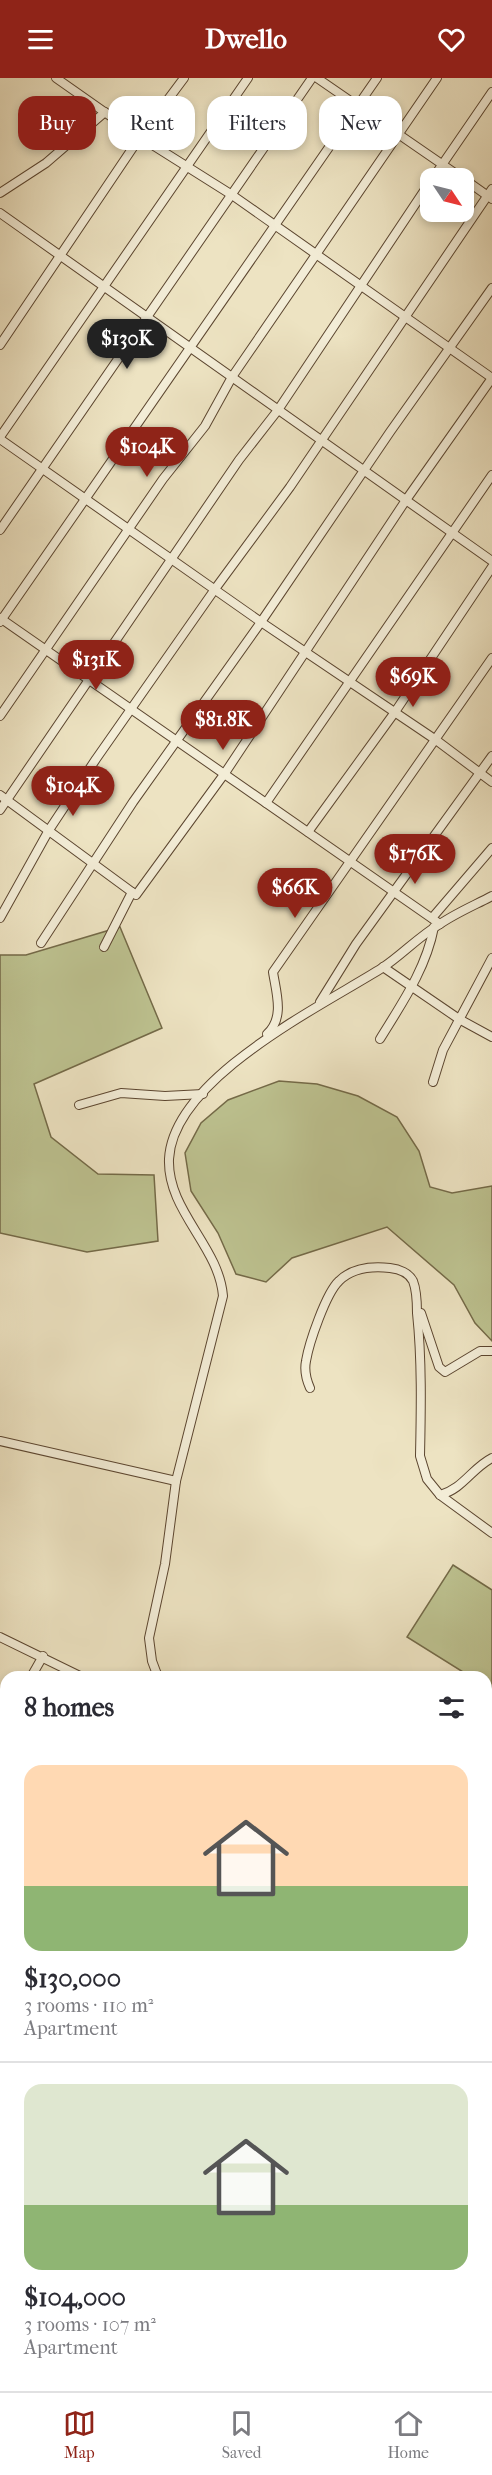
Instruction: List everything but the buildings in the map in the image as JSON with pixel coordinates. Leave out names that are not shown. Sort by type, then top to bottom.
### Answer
[{"type":"street","points":[[171,96],[184,78]]},
{"type":"street","points":[[248,78],[0,438],[261,622],[436,740],[492,783]]},
{"type":"street","points":[[0,530],[312,78]]},
{"type":"street","points":[[317,78],[343,96]]},
{"type":"street","points":[[364,96],[377,78]]},
{"type":"street","points":[[402,130],[437,78]]},
{"type":"street","points":[[58,79],[108,114]]},
{"type":"street","points":[[440,168],[492,92]]},
{"type":"street","points":[[0,193],[46,163],[105,112]]},
{"type":"street","points":[[402,137],[446,168]]},
{"type":"street","points":[[0,345],[131,150]]},
{"type":"street","points":[[3,797],[136,895],[225,773],[406,500],[492,378],[232,195],[160,150]]},
{"type":"street","points":[[327,150],[1,620],[132,708],[432,918],[437,926],[430,952],[411,989],[380,1039]]},
{"type":"street","points":[[0,716],[163,478],[205,426],[232,377],[389,150]]},
{"type":"street","points":[[0,918],[49,830],[215,589],[322,441],[491,195],[474,185]]},
{"type":"street","points":[[0,810],[3,797],[88,679],[239,460],[278,410],[420,198]]},
{"type":"street","points":[[0,213],[492,561]]},
{"type":"street","points":[[40,943],[93,862],[492,288]]},
{"type":"street","points":[[266,803],[492,474]]},
{"type":"street","points":[[309,832],[395,712],[492,567]]},
{"type":"street","points":[[156,1671],[152,1661],[149,1638],[165,1564],[176,1481],[223,1296],[215,1266],[176,1198],[171,1178],[171,1143],[184,1118],[201,1096],[272,1029],[280,999],[273,972],[492,658]]},
{"type":"street","points":[[320,1002],[356,944],[492,756]]},
{"type":"street","points":[[432,918],[492,848]]},
{"type":"street","points":[[104,947],[132,892]]},
{"type":"street","points":[[79,1106],[121,1093],[201,1096],[249,1051],[320,1002],[383,968],[437,926],[492,896]]},
{"type":"street","points":[[432,1082],[443,1050],[492,958]]},
{"type":"street","points":[[383,968],[411,989],[459,1019],[492,1036]]},
{"type":"street","points":[[310,1388],[305,1377],[306,1362],[329,1294],[339,1280],[357,1269],[377,1267],[395,1269],[412,1279],[416,1299],[441,1370],[448,1372],[480,1351],[492,1351]]},
{"type":"street","points":[[416,1299],[421,1464],[427,1479],[440,1496],[492,1533]]},
{"type":"street","points":[[0,1441],[176,1481]]},
{"type":"street","points":[[440,1496],[452,1492],[469,1479],[483,1462],[492,1458]]},
{"type":"street","points":[[0,1637],[43,1656],[68,1671]]},
{"type":"street","points":[[34,1671],[43,1656]]},
{"type":"green space","points":[[120,927],[162,1028],[34,1084],[51,1137],[98,1174],[154,1175],[158,1241],[87,1252],[0,1233],[0,955],[26,955]]},
{"type":"green space","points":[[279,1081],[317,1084],[358,1096],[397,1117],[419,1151],[430,1187],[452,1193],[492,1186],[492,1341],[475,1323],[454,1285],[387,1227],[292,1258],[266,1282],[236,1274],[218,1233],[191,1191],[185,1153],[201,1123],[228,1100]]},
{"type":"green space","points":[[453,1565],[492,1590],[492,1671],[461,1671],[407,1637]]}]
